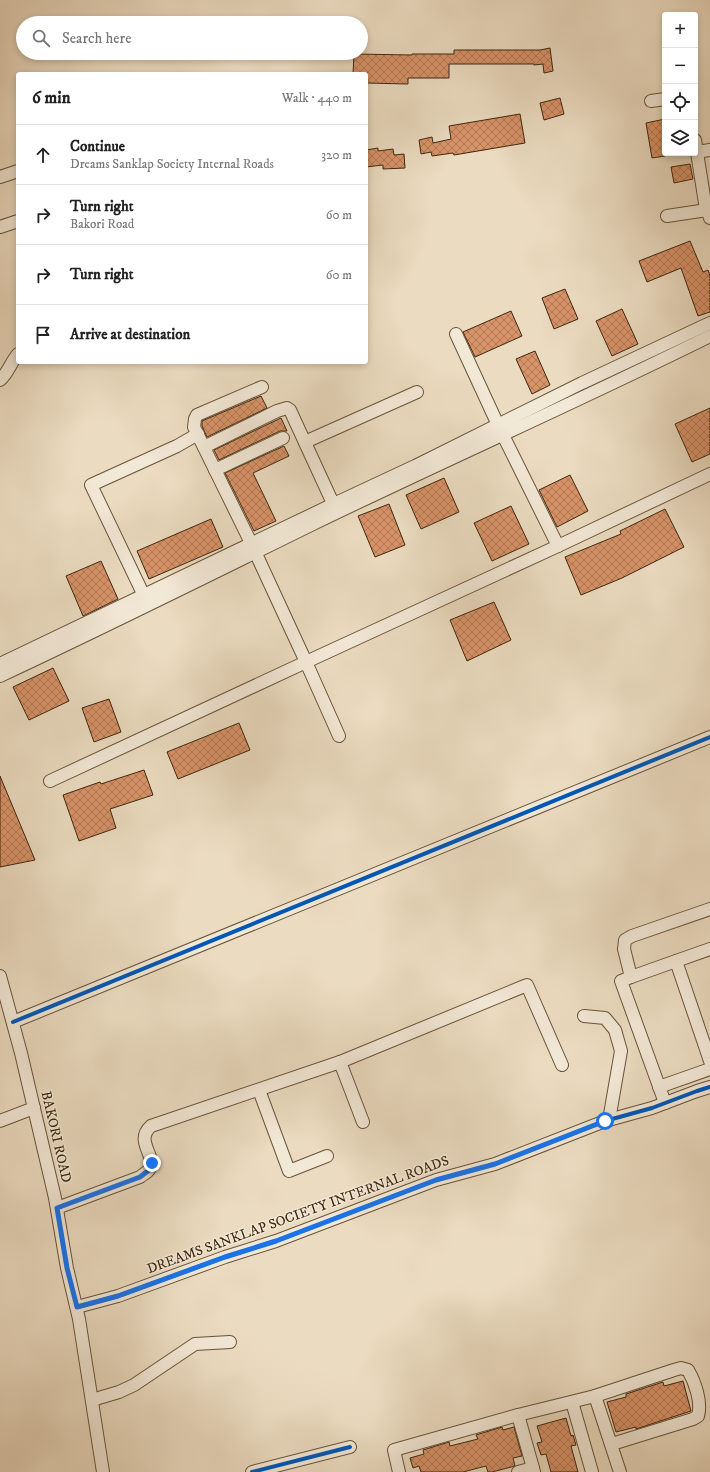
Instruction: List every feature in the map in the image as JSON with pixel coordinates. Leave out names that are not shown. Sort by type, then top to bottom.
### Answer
[{"type":"street","points":[[651,101],[662,99]]},
{"type":"street","points":[[698,147],[710,150]]},
{"type":"street","points":[[667,216],[708,214],[698,156]]},
{"type":"street","points":[[0,177],[16,172]]},
{"type":"street","points":[[0,227],[16,222]]},
{"type":"street","points":[[500,430],[710,323]]},
{"type":"street","points":[[456,334],[500,430],[558,546]]},
{"type":"street","points":[[0,676],[146,600],[336,508],[415,466],[500,430],[710,336]]},
{"type":"street","points":[[0,380],[7,373],[12,361],[16,356]]},
{"type":"street","points":[[262,387],[197,415],[194,422],[194,427],[253,548],[339,736]]},
{"type":"street","points":[[305,442],[417,392]]},
{"type":"street","points":[[204,447],[277,411],[287,408],[290,410],[336,508]]},
{"type":"street","points":[[146,600],[91,485],[177,446],[198,434]]},
{"type":"street","points":[[215,470],[283,438]]},
{"type":"street","points":[[50,781],[710,474]]},
{"type":"street","points":[[0,664],[146,600]]},
{"type":"street","points":[[13,1022],[710,737]]},
{"type":"street","points":[[631,977],[624,949],[625,940],[632,936],[710,909]]},
{"type":"street","points":[[665,1103],[621,981],[710,949]]},
{"type":"street","points":[[676,960],[710,1061]]},
{"type":"street","name":"BAKORI ROAD","points":[[0,976],[2,995],[13,1022],[57,1208],[67,1268],[77,1307],[103,1472]]},
{"type":"street","points":[[57,1208],[140,1177],[149,1170],[152,1163],[144,1140],[145,1132],[151,1126],[340,1062],[527,985],[562,1065]]},
{"type":"street","points":[[584,1016],[605,1018],[615,1030],[621,1051],[609,1120]]},
{"type":"street","points":[[340,1062],[363,1122]]},
{"type":"street","points":[[659,1087],[710,1069]]},
{"type":"street","name":"DREAMS SANKLAP SOCIETY INTERNAL ROADS","points":[[77,1307],[118,1296],[225,1257],[276,1241],[436,1180],[495,1164],[609,1120],[665,1103],[710,1087]]},
{"type":"street","points":[[259,1090],[288,1171],[327,1156]]},
{"type":"street","points":[[0,1121],[34,1108]]},
{"type":"street","points":[[92,1400],[119,1392],[134,1385],[195,1344],[230,1342]]},
{"type":"street","points":[[399,1472],[394,1450],[518,1415],[595,1396],[681,1368],[688,1370],[692,1376],[699,1403],[698,1416],[693,1419],[612,1444]]},
{"type":"street","points":[[595,1396],[620,1472]]},
{"type":"street","points":[[572,1402],[592,1472]]},
{"type":"street","points":[[518,1415],[533,1470],[518,1472]]},
{"type":"street","points":[[252,1472],[350,1447]]},
{"type":"building","points":[[550,48],[553,71],[544,73],[543,64],[449,64],[449,78],[408,78],[408,84],[368,83],[368,72],[353,72],[354,60],[368,60],[368,54],[454,54],[454,50],[540,50]]},
{"type":"building","points":[[560,98],[564,114],[544,120],[540,103]]},
{"type":"building","points":[[520,114],[525,143],[454,155],[453,153],[432,156],[431,152],[421,154],[419,140],[432,137],[433,143],[451,139],[449,126]]},
{"type":"building","points":[[662,120],[662,156],[665,156],[652,158],[646,123]]},
{"type":"building","points":[[378,148],[378,151],[393,149],[394,155],[404,154],[405,168],[383,169],[383,165],[368,167],[368,150]]},
{"type":"building","points":[[690,164],[693,179],[674,183],[671,167]]},
{"type":"building","points":[[690,241],[703,272],[708,270],[710,276],[710,312],[698,316],[681,268],[647,282],[639,261]]},
{"type":"building","points":[[565,289],[578,319],[554,329],[542,298]]},
{"type":"building","points":[[622,309],[638,344],[612,356],[596,321]]},
{"type":"building","points":[[511,311],[522,336],[475,357],[463,332]]},
{"type":"building","points":[[535,351],[550,385],[532,394],[516,359]]},
{"type":"building","points":[[261,396],[267,408],[207,437],[202,426],[202,421]]},
{"type":"building","points":[[710,408],[710,454],[692,462],[675,424]]},
{"type":"building","points":[[281,418],[287,431],[280,431],[219,460],[214,450]]},
{"type":"building","points":[[284,446],[289,456],[253,473],[276,521],[254,531],[225,473]]},
{"type":"building","points":[[570,475],[588,511],[557,527],[539,490]]},
{"type":"building","points":[[444,478],[459,512],[421,529],[406,495]]},
{"type":"building","points":[[389,504],[405,545],[375,557],[358,516]]},
{"type":"building","points":[[511,506],[529,544],[492,561],[474,523]]},
{"type":"building","points":[[665,509],[684,547],[622,578],[581,595],[565,557],[621,534],[620,531]]},
{"type":"building","points":[[211,519],[223,547],[149,579],[137,551]]},
{"type":"building","points":[[101,561],[118,599],[83,616],[66,576]]},
{"type":"building","points":[[494,602],[511,640],[467,661],[450,620]]},
{"type":"building","points":[[53,668],[69,701],[29,720],[13,687]]},
{"type":"building","points":[[109,699],[121,732],[94,742],[82,708]]},
{"type":"building","points":[[239,723],[250,750],[178,779],[167,752]]},
{"type":"building","points":[[144,770],[153,795],[110,809],[116,828],[79,841],[63,795],[100,782],[101,784]]},
{"type":"building","points":[[0,776],[35,860],[0,867]]},
{"type":"building","points":[[683,1381],[691,1411],[636,1429],[636,1427],[616,1432],[607,1402],[626,1397],[626,1394],[663,1382],[664,1386]]},
{"type":"building","points":[[566,1418],[571,1436],[573,1435],[576,1445],[571,1446],[578,1472],[551,1472],[546,1454],[541,1455],[537,1443],[542,1442],[537,1426]]},
{"type":"building","points":[[502,1427],[503,1430],[514,1427],[522,1456],[513,1458],[515,1466],[492,1472],[488,1472],[486,1466],[463,1472],[421,1472],[419,1466],[413,1468],[410,1458],[424,1454],[423,1450],[449,1442],[450,1446],[478,1439],[476,1435]]},
{"type":"cycle path","points":[[13,1022],[710,737]]},
{"type":"cycle path","points":[[77,1307],[118,1296],[225,1257],[276,1241],[436,1180],[495,1164],[605,1121],[652,1108],[710,1087]]},
{"type":"cycle path","points":[[252,1472],[350,1447]]},
{"type":"route","points":[[152,1163],[149,1170],[140,1177],[57,1208],[67,1268],[77,1307],[118,1296],[225,1257],[276,1241],[436,1180],[495,1164],[605,1121]]}]
